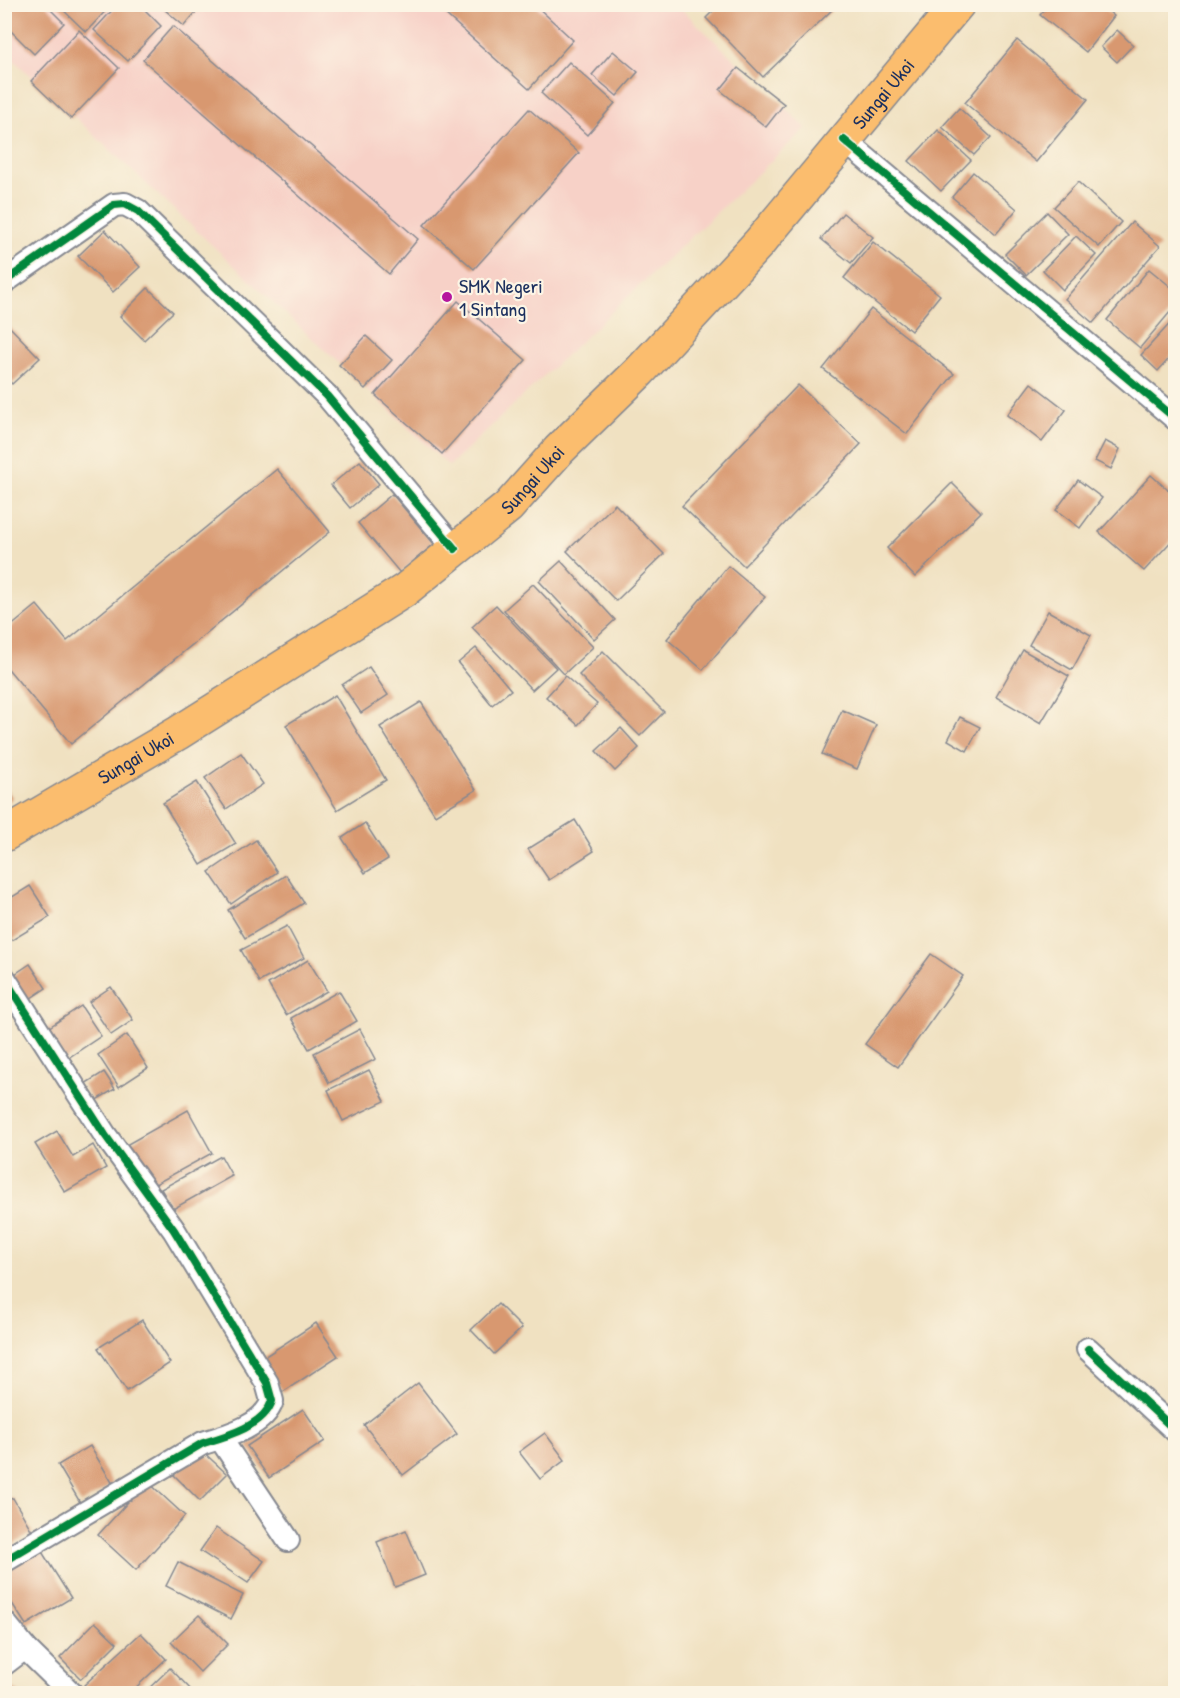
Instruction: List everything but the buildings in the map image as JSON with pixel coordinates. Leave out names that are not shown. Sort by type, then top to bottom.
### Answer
[{"type":"highway","name":"Sungai Ukoi","points":[[4,835],[178,733],[405,590],[508,507],[559,450],[640,371],[759,243],[958,4]]},
{"type":"street","points":[[844,140],[1176,418]]},
{"type":"street","points":[[4,282],[114,205],[125,204],[138,211],[327,396],[455,549]]},
{"type":"street","points":[[4,978],[105,1135],[174,1230],[267,1383],[272,1401],[265,1415],[220,1438],[203,1443],[4,1562]]},
{"type":"street","points":[[1088,1349],[1176,1431]]},
{"type":"street","points":[[220,1438],[288,1540]]},
{"type":"street","points":[[4,1622],[25,1648],[72,1694]]},
{"type":"street","points":[[4,1664],[25,1648]]},
{"type":"shaded area","name":"SMK Negeri 1 Sintang","points":[[4,5],[677,5],[806,128],[449,466],[5,52]]},
{"type":"cycle path","points":[[844,140],[1176,419]]},
{"type":"cycle path","points":[[4,282],[114,205],[125,204],[138,211],[327,396],[455,549]]},
{"type":"cycle path","points":[[4,978],[105,1135],[174,1230],[267,1383],[272,1401],[268,1410],[244,1429],[203,1443],[4,1561]]},
{"type":"cycle path","points":[[1088,1349],[1176,1431]]},
{"type":"place","name":"SMK Negeri 1 Sintang","points":[[447,297]]}]
